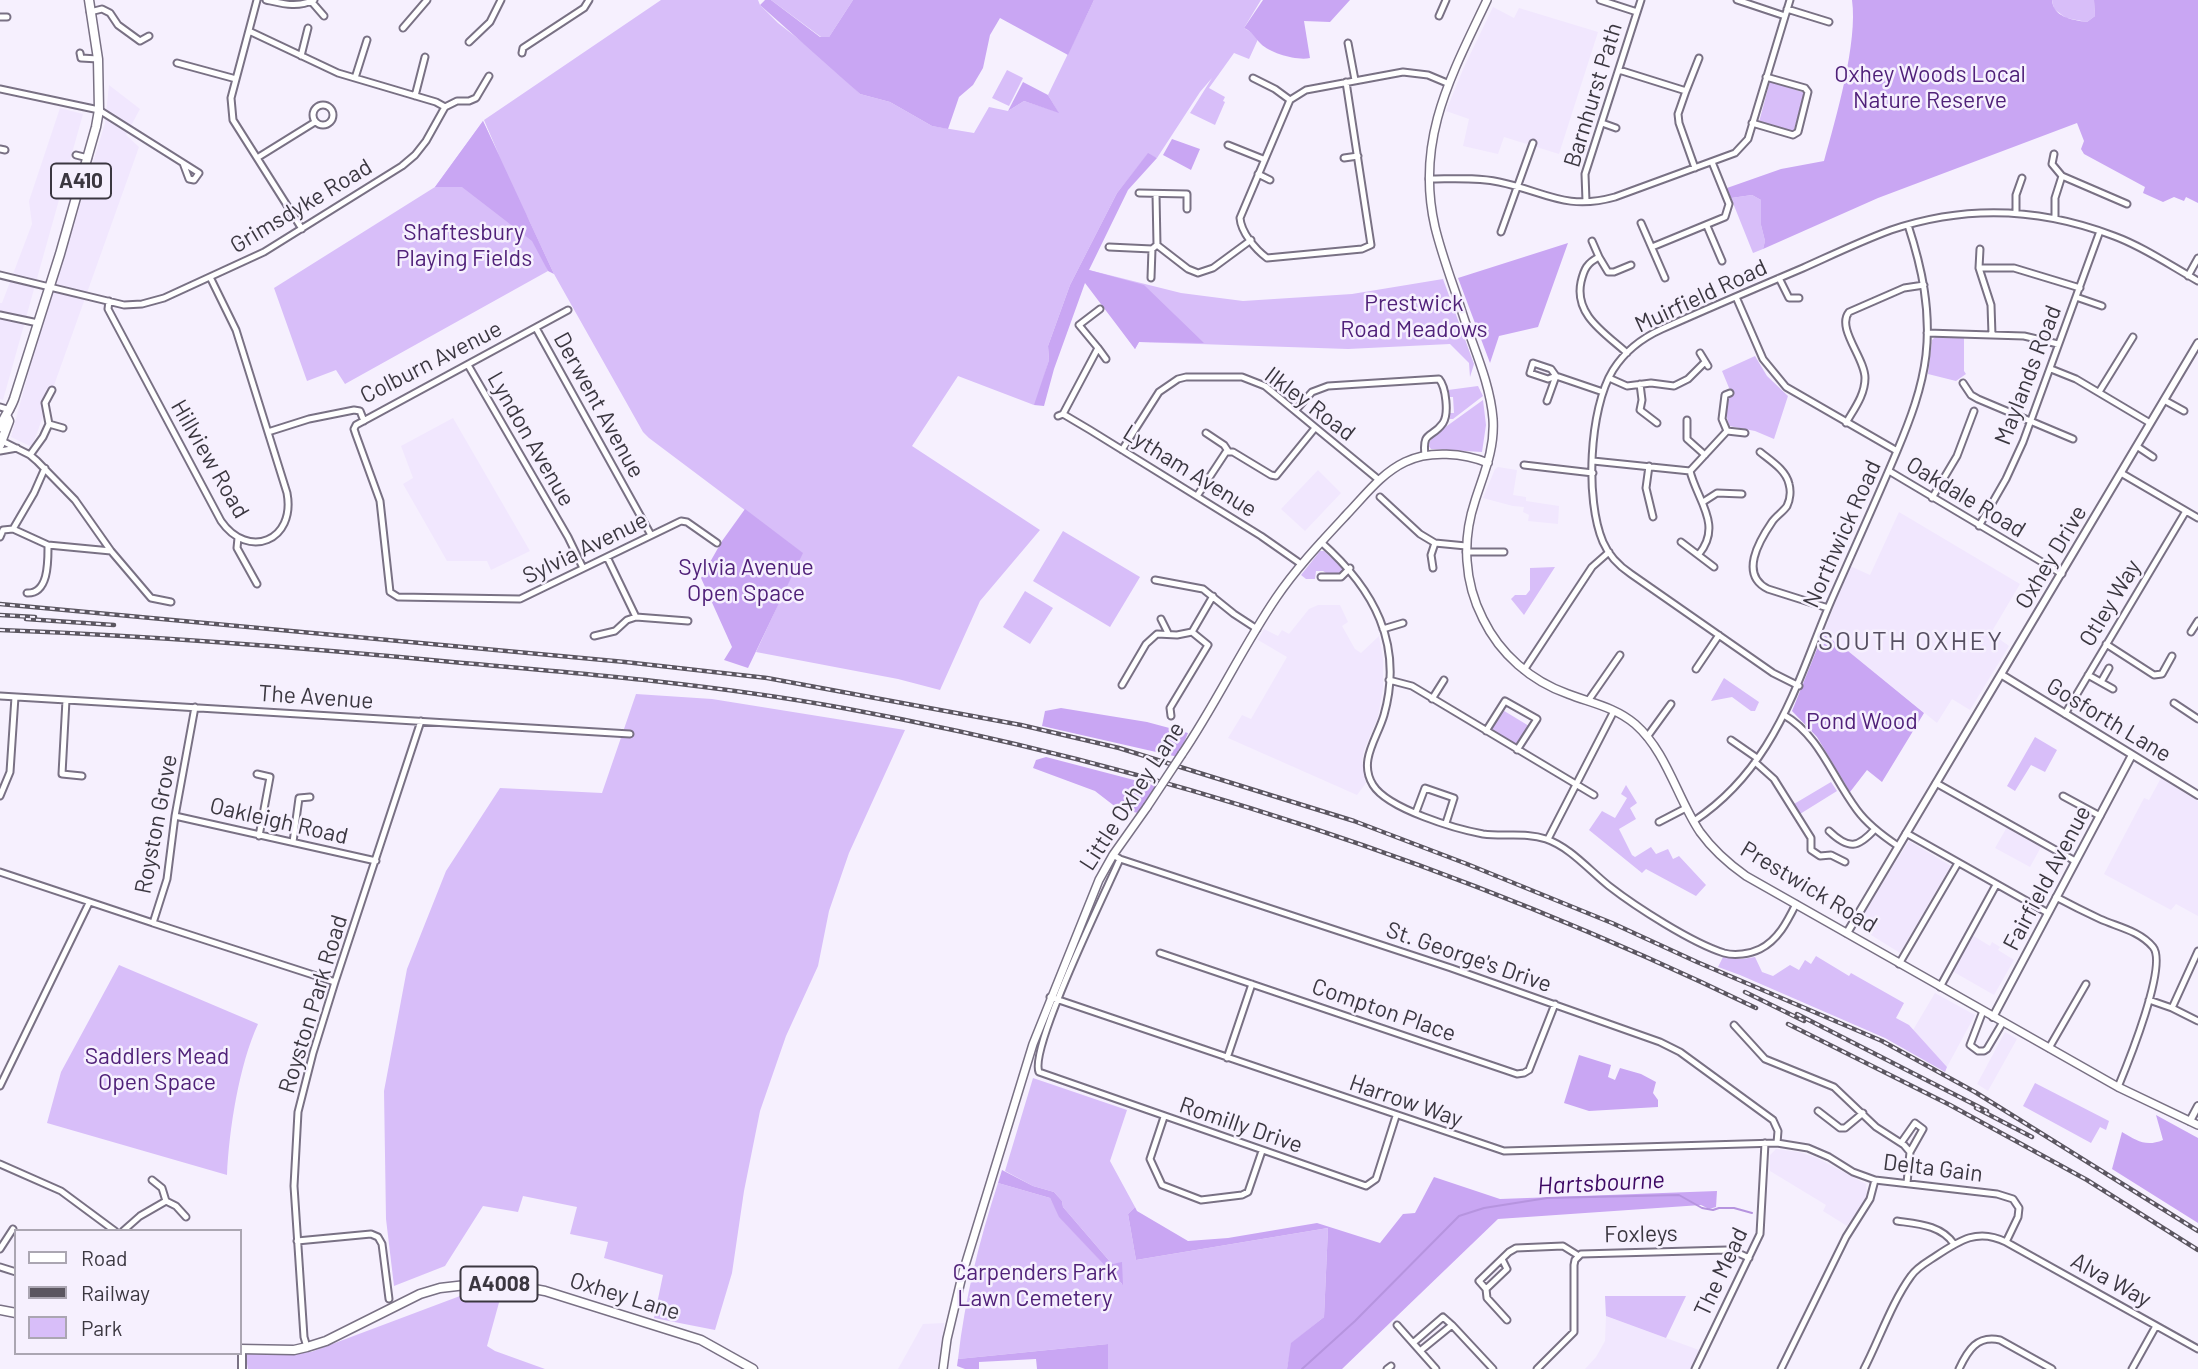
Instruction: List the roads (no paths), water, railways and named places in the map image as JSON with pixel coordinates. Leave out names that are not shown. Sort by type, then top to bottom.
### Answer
[{"type":"main road","name":"A410","points":[[1,442],[88,158],[99,110],[98,59],[89,0]]},
{"type":"main road","name":"Prestwick Road","points":[[1486,0],[1447,83],[1433,132],[1429,179],[1430,202],[1439,243],[1489,395],[1493,431],[1489,463],[1469,518],[1466,549],[1473,594],[1483,620],[1501,647],[1524,670],[1551,688],[1614,711],[1634,724],[1661,757],[1694,821],[1714,850],[1729,864],[1983,1012],[2118,1087],[2194,1123]]},
{"type":"main road","name":"A410","points":[[0,427],[9,414]]},
{"type":"main road","name":"Little Oxhey Lane","points":[[943,1369],[952,1315],[973,1235],[1033,1044],[1054,998],[1095,889],[1218,698],[1277,597],[1321,542],[1379,480],[1405,462],[1425,455],[1453,455],[1489,463]]},
{"type":"main road","name":"Oxhey Lane","points":[[242,1350],[294,1350],[307,1347],[420,1294],[440,1288],[483,1283],[512,1284],[545,1291],[701,1340],[753,1369]]},
{"type":"street","points":[[257,0],[231,98],[233,120],[302,229]]},
{"type":"street","points":[[266,0],[291,6],[313,1],[324,16]]},
{"type":"street","points":[[403,27],[427,0]]},
{"type":"street","points":[[469,42],[490,22],[502,0]]},
{"type":"street","points":[[522,53],[523,48],[584,8],[589,0]]},
{"type":"street","points":[[1439,16],[1446,0]]},
{"type":"street","points":[[1600,0],[1637,12]]},
{"type":"street","name":"Barnhurst Path","points":[[1586,201],[1585,174],[1641,0]]},
{"type":"street","points":[[1737,0],[1829,22]]},
{"type":"street","points":[[1429,179],[1482,180],[1558,200],[1586,201],[1615,197],[1731,156],[1743,147],[1790,0]]},
{"type":"street","points":[[89,12],[102,9],[140,41],[149,37]]},
{"type":"street","points":[[301,56],[308,28]]},
{"type":"street","points":[[249,31],[338,74],[436,102],[444,107],[457,100],[469,101],[476,98],[489,76]]},
{"type":"street","points":[[355,78],[366,40]]},
{"type":"street","points":[[1348,43],[1355,80]]},
{"type":"street","points":[[80,53],[81,58],[98,59]]},
{"type":"street","points":[[415,96],[425,57]]},
{"type":"street","points":[[1695,168],[1678,114],[1699,58]]},
{"type":"street","points":[[177,63],[236,79]]},
{"type":"street","points":[[1619,70],[1686,91]]},
{"type":"street","points":[[1346,82],[1370,247],[1272,259],[1264,256],[1241,226],[1240,218],[1290,100],[1306,90],[1355,80],[1411,72],[1447,83]]},
{"type":"street","points":[[1752,122],[1793,135],[1798,132],[1808,92],[1804,88],[1766,77]]},
{"type":"street","points":[[1253,78],[1276,89],[1290,100]]},
{"type":"street","points":[[0,89],[99,110],[183,163]]},
{"type":"street","name":"Grimsdyke Road","points":[[0,275],[124,305],[142,304],[164,298],[264,253],[402,166],[415,155],[432,132],[444,107]]},
{"type":"street","points":[[257,158],[315,122]]},
{"type":"street","points":[[1602,123],[1616,128]]},
{"type":"street","points":[[1502,232],[1533,144]]},
{"type":"street","points":[[1228,145],[1264,159]]},
{"type":"street","points":[[76,155],[88,158]]},
{"type":"street","points":[[2054,155],[2052,164],[2062,176],[2126,204]]},
{"type":"street","points":[[1345,158],[1358,156]]},
{"type":"street","points":[[1652,247],[1725,217],[1729,204],[1712,162]]},
{"type":"street","points":[[1258,174],[1270,180]]},
{"type":"street","points":[[2055,218],[2054,198],[2062,176]]},
{"type":"street","points":[[2015,213],[2016,195],[2022,178]]},
{"type":"street","points":[[1139,193],[1187,194],[1187,209]]},
{"type":"street","points":[[1151,278],[1155,247],[1156,194]]},
{"type":"street","name":"Muirfield Road","points":[[1799,685],[1773,673],[1624,569],[1609,552],[1600,534],[1593,473],[1595,432],[1609,379],[1627,353],[1654,333],[1880,234],[1908,225],[1963,214],[2015,213],[2055,218],[2100,231],[2137,246],[2198,282]]},
{"type":"street","points":[[1641,223],[1665,278]]},
{"type":"street","name":"Northwick Road","points":[[1694,821],[1726,796],[1756,760],[1784,715],[1799,685],[1828,608],[1889,471],[1917,399],[1926,355],[1927,333],[1924,285],[1908,225]]},
{"type":"street","points":[[1707,226],[1722,261]]},
{"type":"street","name":"Maylands Road","points":[[1979,526],[2006,479],[2032,420],[2100,231]]},
{"type":"street","points":[[1109,247],[1155,247],[1192,272],[1204,272],[1251,240]]},
{"type":"street","points":[[1592,242],[1608,272],[1631,265]]},
{"type":"street","points":[[1980,249],[1979,268],[1991,305],[1992,335]]},
{"type":"street","points":[[1599,257],[1588,264],[1582,280],[1580,296],[1584,313],[1627,353]]},
{"type":"street","points":[[2189,276],[2198,258]]},
{"type":"street","points":[[1979,268],[2014,268],[2080,288]]},
{"type":"street","name":"Hillview Road","points":[[108,301],[108,309],[221,522],[238,538],[259,542],[272,538],[281,531],[289,517],[287,493],[236,330],[210,277]]},
{"type":"street","points":[[1779,278],[1789,298],[1799,298]]},
{"type":"street","points":[[1846,424],[1862,394],[1865,375],[1846,327],[1846,316],[1849,312],[1904,288],[1924,285]]},
{"type":"street","points":[[1736,297],[1770,370],[1797,396],[1897,452]]},
{"type":"street","points":[[2076,297],[2102,306]]},
{"type":"street","points":[[1100,309],[1079,325],[1107,359]]},
{"type":"street","name":"Colburn Avenue","points":[[268,432],[309,419],[354,410],[360,411],[364,421],[568,310]]},
{"type":"street","points":[[0,315],[38,323]]},
{"type":"street","name":"Derwent Avenue","points":[[536,328],[651,535]]},
{"type":"street","points":[[1927,333],[2034,337],[2059,344]]},
{"type":"street","points":[[2099,392],[2133,337]]},
{"type":"street","name":"Oxhey Drive","points":[[1847,933],[2198,343]]},
{"type":"street","name":"Lytham Avenue","points":[[1098,348],[1060,415],[1197,496],[1282,549],[1301,564]]},
{"type":"street","points":[[1609,379],[1623,385],[1678,385],[1706,364],[1700,353]]},
{"type":"street","name":"Lyndon Avenue","points":[[468,365],[568,537],[583,568]]},
{"type":"street","points":[[2051,369],[2076,379],[2150,423]]},
{"type":"street","points":[[1651,373],[1651,383]]},
{"type":"street","points":[[1547,401],[1556,376],[1604,392]]},
{"type":"street","name":"Ilkley Road","points":[[1122,450],[1165,386],[1182,378],[1247,378],[1265,386],[1379,480]]},
{"type":"street","points":[[1295,411],[1312,392],[1328,386],[1439,379],[1443,386],[1446,416],[1441,426],[1426,436],[1425,455]]},
{"type":"street","points":[[1962,383],[1971,395],[1978,399],[2073,439]]},
{"type":"street","points":[[1640,384],[1640,410],[1657,423]]},
{"type":"street","points":[[30,455],[43,438],[49,424],[45,403],[52,390]]},
{"type":"street","points":[[1727,431],[1722,419],[1725,395],[1730,393]]},
{"type":"street","points":[[2164,400],[2184,411]]},
{"type":"street","points":[[0,407],[9,414]]},
{"type":"street","points":[[1932,498],[1957,456],[1974,411]]},
{"type":"street","points":[[1687,420],[1687,439],[1705,455]]},
{"type":"street","name":"Sylvia Avenue","points":[[364,421],[354,429],[380,501],[389,589],[394,596],[520,599],[681,522],[687,522],[717,543]]},
{"type":"street","points":[[49,424],[63,428]]},
{"type":"street","points":[[1206,433],[1224,445],[1228,451],[1276,476],[1315,428]]},
{"type":"street","points":[[1727,431],[1745,433]]},
{"type":"street","points":[[1690,471],[1727,431]]},
{"type":"street","points":[[1,442],[30,455],[45,468],[75,500],[111,551],[152,598],[170,602]]},
{"type":"street","points":[[2137,447],[2153,457]]},
{"type":"street","points":[[0,451],[17,448]]},
{"type":"street","points":[[1197,496],[1228,451]]},
{"type":"street","points":[[1760,452],[1784,473],[1790,485],[1790,495],[1786,506],[1770,525],[1755,556],[1752,567],[1755,576],[1759,583],[1768,589],[1828,608]]},
{"type":"street","points":[[1593,461],[1690,471]]},
{"type":"street","points":[[1524,464],[1593,473]]},
{"type":"street","points":[[1649,466],[1646,491],[1653,517]]},
{"type":"street","points":[[13,529],[34,494],[45,468]]},
{"type":"street","points":[[1690,471],[1694,488],[1703,502],[1711,527],[1706,545],[1699,554]]},
{"type":"street","name":"Oakdale Road","points":[[1889,471],[2062,574]]},
{"type":"street","points":[[2121,473],[2198,518]]},
{"type":"street","points":[[1703,502],[1717,493],[1742,494]]},
{"type":"street","points":[[1380,497],[1420,534],[1435,543],[1504,552]]},
{"type":"street","name":"Otley Way","points":[[2064,714],[2186,510]]},
{"type":"street","points":[[0,537],[3,530],[13,529],[48,545],[111,551]]},
{"type":"street","points":[[238,538],[237,548],[257,584]]},
{"type":"street","points":[[1321,542],[1350,568],[1371,599],[1383,629],[1389,658],[1389,680],[1382,719],[1368,754],[1369,775],[1381,795],[1388,801],[1481,834],[1548,839],[1569,852],[1638,907],[1725,953],[1748,953],[1772,942],[1796,904]]},
{"type":"street","points":[[1681,542],[1714,568]]},
{"type":"street","points":[[1433,568],[1431,555],[1435,543]]},
{"type":"street","points":[[27,593],[36,592],[43,586],[48,545]]},
{"type":"street","points":[[1524,670],[1592,567],[1609,552]]},
{"type":"street","points":[[607,557],[636,617]]},
{"type":"street","points":[[1321,577],[1341,577],[1350,568]]},
{"type":"street","points":[[1155,580],[1203,589],[1257,629]]},
{"type":"street","points":[[1122,685],[1146,644],[1157,634],[1177,635],[1192,632],[1213,596]]},
{"type":"street","points":[[594,636],[615,631],[627,620],[636,617],[688,621]]},
{"type":"street","points":[[1161,619],[1168,633]]},
{"type":"street","points":[[2191,632],[2198,621]]},
{"type":"street","points":[[1383,629],[1402,623]]},
{"type":"street","points":[[1192,632],[1208,645]]},
{"type":"street","points":[[1696,669],[1719,635]]},
{"type":"street","points":[[1171,716],[1170,708],[1208,645],[1217,642]]},
{"type":"street","points":[[2106,644],[2154,675],[2162,674],[2172,656]]},
{"type":"street","points":[[1588,701],[1620,655]]},
{"type":"street","points":[[2101,682],[2109,668]]},
{"type":"street","name":"Gosforth Lane","points":[[2001,675],[2198,794]]},
{"type":"street","points":[[2088,675],[2113,689]]},
{"type":"street","points":[[1389,680],[1407,684],[1594,795]]},
{"type":"street","points":[[1432,699],[1444,680]]},
{"type":"street","name":"The Avenue","points":[[0,696],[630,734]]},
{"type":"street","points":[[0,796],[10,772],[15,697]]},
{"type":"street","points":[[66,700],[62,774],[82,776]]},
{"type":"street","points":[[1486,731],[1505,701],[1536,719],[1517,750]]},
{"type":"street","points":[[2174,703],[2198,719]]},
{"type":"street","points":[[1647,737],[1671,704]]},
{"type":"street","name":"Royston Grove","points":[[195,707],[175,816],[167,879],[153,923],[335,982]]},
{"type":"street","points":[[1548,839],[1614,711]]},
{"type":"street","points":[[1784,715],[1799,723],[1811,737],[1854,806],[1875,829],[1898,846]]},
{"type":"street","name":"Royston Park Road","points":[[307,1347],[304,1338],[294,1186],[298,1112],[335,982],[421,721]]},
{"type":"street","points":[[1731,740],[1774,779],[1811,838],[1811,850],[1820,856],[1831,855],[1845,862]]},
{"type":"street","name":"Fairfield Avenue","points":[[1993,1017],[2132,755]]},
{"type":"street","points":[[257,774],[270,777],[259,836]]},
{"type":"street","points":[[1936,783],[2075,861]]},
{"type":"street","points":[[1416,813],[1425,788],[1454,799],[1446,823]]},
{"type":"street","points":[[2063,796],[2100,816]]},
{"type":"street","points":[[293,842],[299,798],[310,797]]},
{"type":"street","points":[[1659,822],[1686,808]]},
{"type":"street","name":"Oakleigh Road","points":[[175,816],[376,861]]},
{"type":"street","points":[[1829,831],[1840,841],[1857,844],[1875,829]]},
{"type":"street","points":[[1906,833],[2048,913]]},
{"type":"street","name":"St. George's Drive","points":[[1117,857],[1639,1034],[1680,1052],[1773,1120],[1779,1131],[1777,1143]]},
{"type":"street","points":[[1899,964],[1958,863]]},
{"type":"street","points":[[0,872],[153,923]]},
{"type":"street","points":[[1940,986],[1996,885]]},
{"type":"street","points":[[2056,897],[2139,935],[2154,948],[2158,957],[2157,973],[2149,1000],[2118,1087]]},
{"type":"street","points":[[0,1086],[89,903]]},
{"type":"street","points":[[2172,1008],[2198,951]]},
{"type":"street","name":"Compton Place","points":[[1160,953],[1520,1074],[1526,1073],[1531,1067],[1555,1004]]},
{"type":"street","points":[[1227,1058],[1252,984]]},
{"type":"street","points":[[2049,1048],[2086,984]]},
{"type":"street","name":"Harrow Way","points":[[1054,998],[1396,1116],[1513,1153],[1765,1143]]},
{"type":"street","name":"Little Oxhey Lane","points":[[1037,1063],[1054,998]]},
{"type":"street","points":[[2149,1000],[2198,1021]]},
{"type":"street","points":[[1983,1012],[1970,1045],[1978,1051],[1987,1049],[2003,1022]]},
{"type":"street","points":[[1734,1025],[1765,1059],[1834,1087],[1882,1132],[1910,1152]]},
{"type":"street","name":"Romilly Drive","points":[[1037,1063],[1038,1072],[1045,1076],[1367,1186],[1376,1179],[1396,1116]]},
{"type":"street","points":[[2194,1123],[2198,1106]]},
{"type":"street","points":[[1818,1111],[1840,1128],[1845,1128],[1863,1113]]},
{"type":"street","points":[[1164,1117],[1150,1156],[1151,1165],[1164,1187],[1197,1199],[1242,1195],[1248,1192],[1262,1151]]},
{"type":"street","points":[[1901,1143],[1915,1124],[1923,1129],[1910,1152],[1907,1184]]},
{"type":"street","name":"Delta Gain","points":[[1765,1143],[1808,1148],[1853,1172],[1875,1180],[1983,1192],[2013,1199],[2018,1204],[2019,1211],[2006,1242]]},
{"type":"street","name":"The Mead","points":[[1695,1369],[1761,1230],[1765,1143]]},
{"type":"street","points":[[0,1164],[61,1191],[112,1229]]},
{"type":"street","points":[[152,1180],[162,1188],[166,1200],[186,1217]]},
{"type":"street","points":[[1781,1369],[1846,1237],[1870,1199],[1875,1180]]},
{"type":"street","points":[[125,1229],[166,1200]]},
{"type":"street","points":[[1897,1220],[1934,1228],[1945,1234],[1954,1244]]},
{"type":"street","points":[[0,1250],[13,1229]]},
{"type":"street","points":[[297,1241],[371,1234],[378,1237],[382,1244],[389,1299]]},
{"type":"street","points":[[1864,1369],[1912,1275],[1921,1266],[1966,1238],[1984,1235],[2006,1242]]},
{"type":"street","name":"Alva Way","points":[[2006,1242],[2198,1349]]},
{"type":"street","points":[[1507,1320],[1487,1298],[1486,1289],[1479,1281],[1502,1259],[1516,1248],[1560,1245],[1570,1248],[1579,1256]]},
{"type":"street","name":"Foxleys","points":[[1537,1369],[1574,1332],[1574,1265],[1579,1256],[1587,1252],[1727,1250],[1749,1258]]},
{"type":"street","points":[[1486,1289],[1507,1269],[1502,1259]]},
{"type":"street","points":[[1413,1343],[1443,1317],[1493,1369]]},
{"type":"street","points":[[1397,1325],[1436,1369]]},
{"type":"street","points":[[1420,1351],[1452,1325]]},
{"type":"street","points":[[2132,1369],[2156,1326]]},
{"type":"street","points":[[1959,1369],[1969,1349],[1981,1340],[1991,1339],[2000,1340],[2052,1369]]},
{"type":"waterway","name":"Hartsbourne","points":[[1302,1369],[1355,1321],[1459,1216],[1484,1208],[1547,1198],[1679,1195],[1702,1208],[1734,1208],[1752,1213]]},
{"type":"railway","points":[[0,604],[625,662],[767,678],[1021,725],[1119,748],[1354,821],[1467,864],[1612,923],[1882,1041],[1975,1092],[2198,1231]]},
{"type":"railway","points":[[0,615],[35,617]]},
{"type":"railway","points":[[26,619],[114,625]]},
{"type":"railway","points":[[0,630],[290,648],[653,681],[796,700],[961,732],[1195,791],[1310,827],[1536,910],[1647,957],[1756,1008]]},
{"type":"railway","points":[[1745,992],[1804,1021]]},
{"type":"railway","points":[[1797,1014],[1987,1111]]},
{"type":"railway","points":[[1788,1024],[1950,1105],[2087,1180],[2198,1250]]},
{"type":"railway","points":[[1976,1108],[2032,1137]]},
{"type":"district","name":"SOUTH OXHEY","points":[[1911,641]]},
{"type":"park label","name":"Oxhey Woods Local Nature Reserve","points":[[1930,87]]},
{"type":"park label","name":"Shaftesbury Playing Fields","points":[[464,245]]},
{"type":"park label","name":"Prestwick Road Meadows","points":[[1414,316]]},
{"type":"park label","name":"Sylvia Avenue Open Space","points":[[746,580]]},
{"type":"park label","name":"Pond Wood","points":[[1862,721]]},
{"type":"park label","name":"Saddlers Mead Open Space","points":[[157,1069]]},
{"type":"park label","name":"Carpenders Park Lawn Cemetery","points":[[1035,1285]]}]
